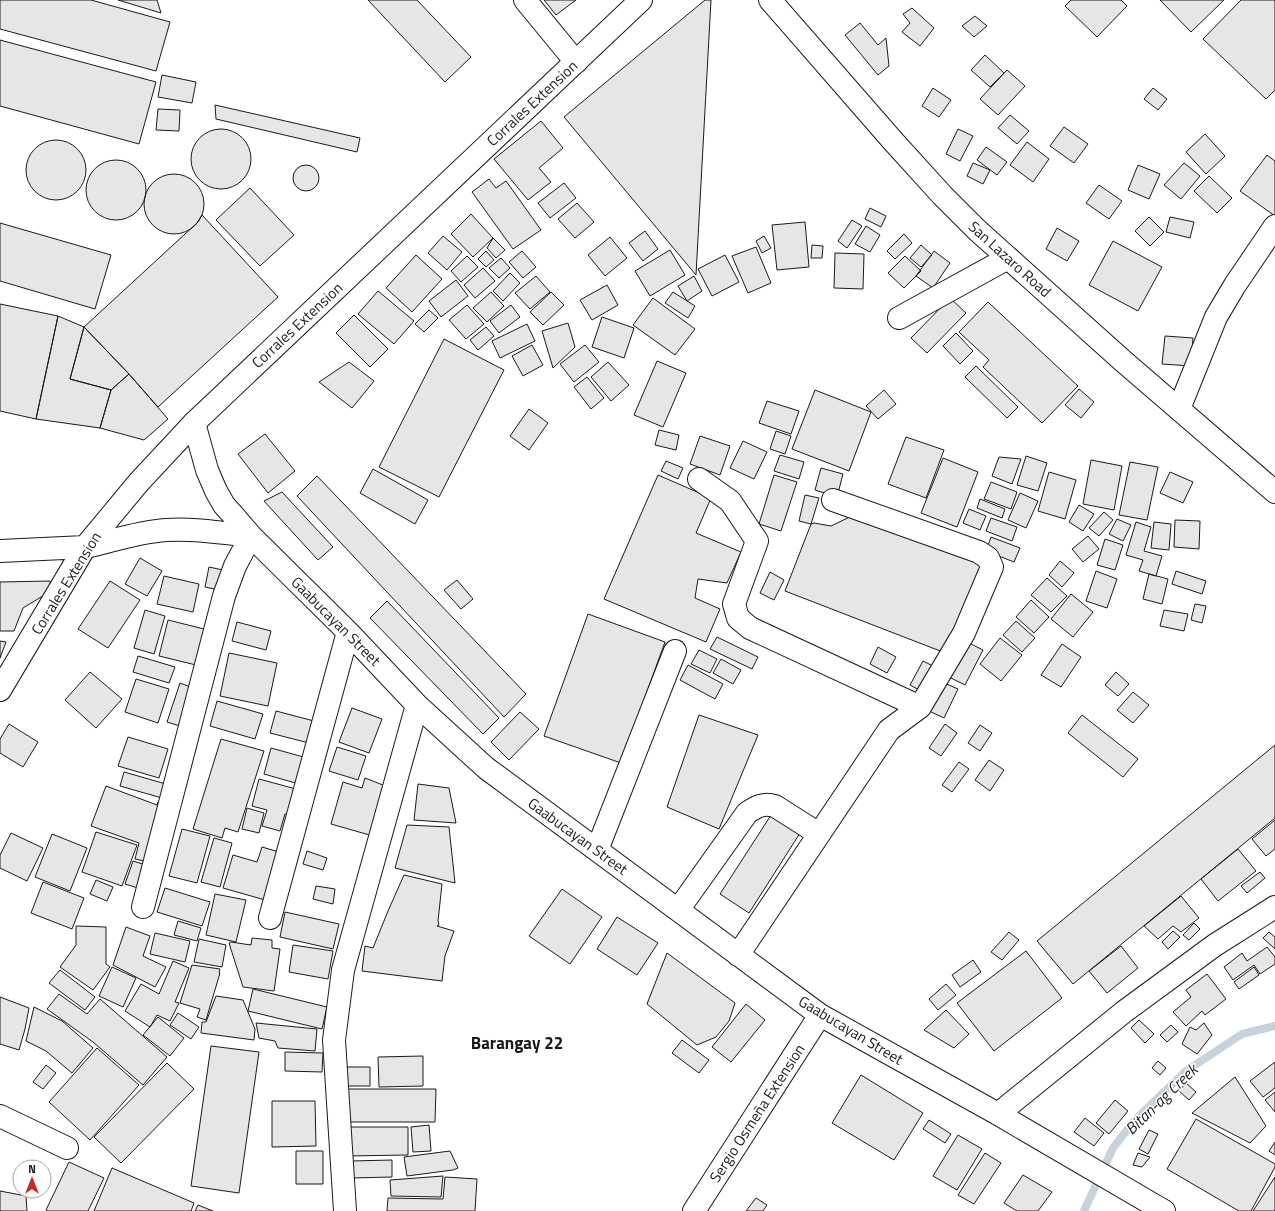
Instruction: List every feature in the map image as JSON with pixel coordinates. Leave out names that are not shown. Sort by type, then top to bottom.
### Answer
[{"type":"street","points":[[525,0],[576,62]]},
{"type":"street","name":"Corrales Extension","points":[[0,690],[85,548],[139,482],[194,422],[641,0]]},
{"type":"street","name":"San Lazaro Road","points":[[770,0],[942,196],[1008,258],[1275,492]]},
{"type":"street","points":[[1179,409],[1216,317],[1235,285],[1275,226]]},
{"type":"street","points":[[899,318],[1008,258]]},
{"type":"street","name":"Gaabucayan Street","points":[[194,422],[207,470],[224,505],[252,536],[348,632],[417,705],[486,768],[820,1015],[998,1114],[1164,1211]]},
{"type":"street","points":[[699,479],[730,501],[757,541],[734,604],[738,618],[750,628],[920,707]]},
{"type":"street","points":[[738,955],[889,730],[920,707],[964,633],[992,567],[988,558],[979,552],[833,500]]},
{"type":"street","points":[[0,551],[85,548],[144,533],[167,530],[217,532],[252,536],[235,566],[224,596],[143,908]]},
{"type":"street","points":[[270,918],[348,632]]},
{"type":"street","points":[[597,850],[675,651]]},
{"type":"street","points":[[345,1211],[334,1040],[343,970],[417,705]]},
{"type":"street","points":[[678,910],[747,813],[757,806],[768,804],[775,806],[819,834]]},
{"type":"street","points":[[998,1114],[1125,1011],[1215,945],[1275,907]]},
{"type":"street","name":"Sergio Osmeña Extension","points":[[694,1211],[820,1015]]},
{"type":"street","points":[[0,1116],[67,1148]]},
{"type":"building","points":[[0,0],[91,0],[170,22],[156,71],[0,29]]},
{"type":"building","points":[[118,0],[157,0],[161,13]]},
{"type":"building","points":[[368,0],[417,0],[471,57],[445,82]]},
{"type":"building","points":[[544,0],[576,0],[556,15]]},
{"type":"building","points":[[705,0],[711,0],[696,275],[564,117]]},
{"type":"building","points":[[1071,0],[1121,0],[1127,6],[1097,37],[1065,6]]},
{"type":"building","points":[[1160,0],[1224,0],[1191,32]]},
{"type":"building","points":[[1241,0],[1275,0],[1275,90],[1266,99],[1203,39]]},
{"type":"building","points":[[912,8],[934,28],[920,46],[902,32],[910,23],[903,14]]},
{"type":"building","points":[[975,16],[987,26],[974,37],[962,26]]},
{"type":"building","points":[[860,23],[878,45],[886,38],[889,66],[878,75],[845,35]]},
{"type":"building","points":[[0,40],[156,82],[139,144],[0,106]]},
{"type":"building","points":[[985,55],[1004,73],[990,87],[971,70]]},
{"type":"building","points":[[1007,70],[1025,86],[998,115],[980,99]]},
{"type":"building","points":[[162,75],[196,82],[192,103],[158,97]]},
{"type":"building","points":[[933,88],[951,100],[939,117],[922,106]]},
{"type":"building","points":[[1153,88],[1167,99],[1158,110],[1144,99]]},
{"type":"building","points":[[215,105],[360,138],[357,152],[216,119]]},
{"type":"building","points":[[158,109],[180,110],[179,131],[156,130]]},
{"type":"building","points":[[1010,115],[1029,131],[1017,144],[998,128]]},
{"type":"building","points":[[541,121],[563,148],[539,168],[551,182],[528,200],[494,159]]},
{"type":"building","points":[[1064,127],[1088,144],[1074,163],[1050,146]]},
{"type":"building","points":[[221,129],[238,134],[246,142],[251,159],[246,176],[238,184],[221,189],[204,184],[196,176],[191,159],[196,142],[204,134]]},
{"type":"building","points":[[958,129],[973,136],[960,161],[946,154]]},
{"type":"building","points":[[1205,134],[1225,156],[1206,174],[1186,152]]},
{"type":"building","points":[[56,140],[73,145],[81,153],[86,170],[81,187],[73,195],[56,200],[39,195],[31,187],[26,170],[31,153],[39,145]]},
{"type":"building","points":[[1027,142],[1049,159],[1033,182],[1010,165]]},
{"type":"building","points":[[986,147],[1007,162],[997,175],[977,160]]},
{"type":"building","points":[[1267,155],[1275,161],[1275,216],[1240,191]]},
{"type":"building","points":[[116,160],[133,165],[141,173],[146,190],[141,207],[133,215],[116,220],[99,215],[91,207],[86,190],[91,173],[99,165]]},
{"type":"building","points":[[973,163],[990,170],[983,184],[967,176]]},
{"type":"building","points":[[1184,163],[1200,176],[1181,199],[1164,185]]},
{"type":"building","points":[[306,165],[315,169],[319,178],[315,187],[306,191],[297,187],[293,178],[297,169]]},
{"type":"building","points":[[1138,165],[1160,174],[1149,199],[1128,190]]},
{"type":"building","points":[[174,174],[191,179],[199,187],[204,204],[199,221],[191,229],[174,234],[157,229],[149,221],[144,204],[149,187],[157,179]]},
{"type":"building","points":[[1209,176],[1232,198],[1217,213],[1194,191]]},
{"type":"building","points":[[489,179],[496,188],[506,181],[541,230],[513,249],[472,192]]},
{"type":"building","points":[[564,183],[576,198],[550,218],[538,203]]},
{"type":"building","points":[[1099,185],[1122,201],[1109,219],[1086,203]]},
{"type":"building","points":[[250,188],[294,235],[260,266],[216,220]]},
{"type":"building","points":[[577,203],[594,222],[575,238],[558,219]]},
{"type":"building","points":[[870,208],[886,216],[881,227],[865,219]]},
{"type":"building","points":[[471,214],[493,238],[473,257],[451,234]]},
{"type":"building","points":[[202,215],[278,297],[158,407],[84,327],[197,223]]},
{"type":"building","points":[[1149,217],[1164,232],[1150,246],[1135,231]]},
{"type":"building","points":[[1170,217],[1194,222],[1190,238],[1166,232]]},
{"type":"building","points":[[852,220],[862,226],[847,248],[838,241]]},
{"type":"building","points":[[805,222],[809,267],[777,270],[772,225]]},
{"type":"building","points":[[0,223],[111,255],[95,309],[0,281]]},
{"type":"building","points":[[866,226],[880,235],[870,252],[855,244]]},
{"type":"building","points":[[1057,228],[1079,241],[1067,261],[1046,249]]},
{"type":"building","points":[[645,231],[658,249],[643,261],[629,243]]},
{"type":"building","points":[[904,234],[912,243],[895,259],[887,251]]},
{"type":"building","points":[[443,236],[462,252],[447,270],[428,253]]},
{"type":"building","points":[[764,236],[771,248],[762,253],[756,241]]},
{"type":"building","points":[[610,237],[627,258],[605,276],[588,255]]},
{"type":"building","points":[[493,238],[505,250],[496,258],[487,248]]},
{"type":"building","points":[[1113,241],[1162,267],[1138,311],[1089,285]]},
{"type":"building","points":[[812,245],[823,246],[822,258],[811,258]]},
{"type":"building","points":[[921,245],[932,255],[921,267],[910,258]]},
{"type":"building","points":[[756,247],[771,283],[748,293],[732,256]]},
{"type":"building","points":[[670,250],[685,275],[650,296],[635,271]]},
{"type":"building","points":[[486,251],[494,260],[486,267],[478,259]]},
{"type":"building","points":[[522,251],[536,267],[523,278],[509,262]]},
{"type":"building","points":[[934,251],[950,263],[933,288],[916,276]]},
{"type":"building","points":[[835,253],[864,254],[863,289],[834,288]]},
{"type":"building","points":[[416,255],[442,279],[412,312],[386,288]]},
{"type":"building","points":[[725,255],[739,282],[712,296],[698,269]]},
{"type":"building","points":[[467,256],[478,267],[461,282],[451,271]]},
{"type":"building","points":[[905,256],[921,271],[904,288],[888,273]]},
{"type":"building","points":[[501,258],[510,268],[499,278],[489,268]]},
{"type":"building","points":[[483,268],[495,281],[475,298],[464,285]]},
{"type":"building","points":[[510,273],[520,283],[503,301],[493,291]]},
{"type":"building","points":[[536,276],[550,292],[530,309],[515,293]]},
{"type":"building","points":[[694,276],[702,291],[687,301],[678,286]]},
{"type":"building","points":[[456,280],[468,296],[441,317],[429,301]]},
{"type":"building","points":[[607,285],[618,305],[592,320],[580,300]]},
{"type":"building","points":[[378,291],[414,321],[394,344],[358,314]]},
{"type":"building","points":[[491,292],[504,306],[487,322],[473,308]]},
{"type":"building","points":[[551,292],[564,305],[543,325],[530,312]]},
{"type":"building","points":[[673,292],[695,306],[688,318],[665,303]]},
{"type":"building","points":[[653,298],[695,329],[675,355],[633,325]]},
{"type":"building","points":[[950,298],[966,313],[927,353],[911,338]]},
{"type":"building","points":[[988,302],[1078,386],[1042,423],[983,367],[989,360],[959,332]]},
{"type":"building","points":[[0,304],[58,316],[36,419],[0,411]]},
{"type":"building","points":[[467,305],[484,324],[466,339],[449,320]]},
{"type":"building","points":[[511,305],[520,317],[499,333],[490,321]]},
{"type":"building","points":[[429,310],[438,318],[424,332],[415,324]]},
{"type":"building","points":[[354,315],[388,349],[370,367],[336,333]]},
{"type":"building","points":[[58,316],[84,327],[70,379],[111,390],[100,428],[36,419]]},
{"type":"building","points":[[602,317],[634,328],[624,358],[592,347]]},
{"type":"building","points":[[568,323],[575,347],[553,368],[542,331]]},
{"type":"building","points":[[527,324],[535,341],[500,358],[492,341]]},
{"type":"building","points":[[84,327],[129,374],[111,390],[70,379]]},
{"type":"building","points":[[486,327],[494,336],[478,350],[470,340]]},
{"type":"building","points":[[956,333],[973,351],[960,364],[943,346]]},
{"type":"building","points":[[1165,336],[1193,338],[1191,366],[1162,364]]},
{"type":"building","points":[[444,339],[504,370],[439,497],[379,467]]},
{"type":"building","points":[[532,345],[543,365],[523,376],[512,356]]},
{"type":"building","points":[[585,345],[599,362],[574,382],[560,364]]},
{"type":"building","points":[[657,361],[686,373],[663,427],[634,415]]},
{"type":"building","points":[[349,362],[374,381],[352,408],[319,382]]},
{"type":"building","points":[[608,362],[629,385],[611,401],[591,377]]},
{"type":"building","points":[[976,366],[1018,407],[1007,418],[965,377]]},
{"type":"building","points":[[129,374],[168,419],[144,440],[100,428],[111,390]]},
{"type":"building","points":[[587,377],[604,398],[591,409],[574,387]]},
{"type":"building","points":[[1079,389],[1094,402],[1081,418],[1065,405]]},
{"type":"building","points":[[815,390],[871,412],[849,471],[792,449]]},
{"type":"building","points":[[884,390],[896,404],[878,419],[866,406]]},
{"type":"building","points":[[767,401],[799,411],[791,434],[759,423]]},
{"type":"building","points":[[529,409],[548,423],[529,450],[510,436]]},
{"type":"building","points":[[659,430],[679,435],[676,450],[655,445]]},
{"type":"building","points":[[776,431],[791,436],[785,454],[770,449]]},
{"type":"building","points":[[265,434],[295,471],[268,493],[238,454]]},
{"type":"building","points":[[700,436],[730,446],[720,475],[690,464]]},
{"type":"building","points":[[906,437],[944,450],[926,498],[888,484]]},
{"type":"building","points":[[743,441],[767,452],[754,479],[730,468]]},
{"type":"building","points":[[780,455],[804,462],[799,479],[774,471]]},
{"type":"building","points":[[1026,456],[1047,463],[1038,491],[1017,485]]},
{"type":"building","points":[[999,457],[1021,459],[1012,484],[992,476]]},
{"type":"building","points":[[943,458],[978,472],[957,527],[921,513]]},
{"type":"building","points":[[1091,460],[1122,466],[1114,510],[1083,504]]},
{"type":"building","points":[[666,461],[683,468],[678,479],[661,471]]},
{"type":"building","points":[[1130,462],[1158,467],[1147,520],[1119,515]]},
{"type":"building","points":[[821,468],[843,474],[837,497],[815,490]]},
{"type":"building","points":[[373,469],[428,500],[415,524],[360,493]]},
{"type":"building","points":[[1049,472],[1076,480],[1065,519],[1038,511]]},
{"type":"building","points":[[1170,472],[1193,482],[1183,503],[1160,493]]},
{"type":"building","points":[[658,475],[711,498],[696,533],[741,552],[727,583],[698,579],[695,598],[720,609],[706,642],[604,599]]},
{"type":"building","points":[[774,475],[797,482],[781,531],[759,524]]},
{"type":"building","points":[[317,476],[526,694],[504,717],[297,496]]},
{"type":"building","points":[[991,482],[1017,492],[1011,509],[984,499]]},
{"type":"building","points":[[282,492],[333,547],[318,560],[264,501]]},
{"type":"building","points":[[1020,493],[1038,501],[1026,528],[1008,520]]},
{"type":"building","points":[[805,495],[819,498],[811,524],[799,521]]},
{"type":"building","points":[[980,499],[1005,509],[1002,518],[977,508]]},
{"type":"building","points":[[1079,505],[1094,514],[1083,531],[1069,522]]},
{"type":"building","points":[[969,509],[986,516],[980,530],[963,523]]},
{"type":"building","points":[[1104,512],[1113,520],[1099,536],[1089,528]]},
{"type":"building","points":[[856,514],[983,564],[948,654],[785,591],[811,524],[814,523],[831,526]]},
{"type":"building","points":[[991,518],[1017,527],[1012,541],[986,531]]},
{"type":"building","points":[[1117,519],[1131,525],[1123,541],[1109,534]]},
{"type":"building","points":[[1175,520],[1200,521],[1199,549],[1174,547]]},
{"type":"building","points":[[1136,522],[1151,527],[1144,551],[1162,556],[1156,576],[1139,571],[1143,560],[1126,555]]},
{"type":"building","points":[[1154,522],[1171,524],[1169,550],[1151,548]]},
{"type":"building","points":[[1088,536],[1099,549],[1083,562],[1072,549]]},
{"type":"building","points":[[991,537],[1020,548],[1014,562],[986,551]]},
{"type":"building","points":[[1105,539],[1123,545],[1115,570],[1097,565]]},
{"type":"building","points":[[140,558],[162,571],[147,596],[125,584]]},
{"type":"building","points":[[1060,561],[1074,573],[1062,587],[1049,575]]},
{"type":"building","points":[[209,567],[223,570],[219,590],[205,587]]},
{"type":"building","points":[[1096,571],[1117,579],[1107,608],[1086,601]]},
{"type":"building","points":[[1176,571],[1206,581],[1202,594],[1172,584]]},
{"type":"building","points":[[770,572],[784,580],[774,600],[760,593]]},
{"type":"building","points":[[1149,574],[1168,579],[1162,604],[1143,599]]},
{"type":"building","points":[[164,576],[199,584],[193,612],[157,604]]},
{"type":"building","points":[[1047,578],[1067,596],[1051,612],[1031,595]]},
{"type":"building","points":[[457,580],[473,599],[461,609],[444,590]]},
{"type":"building","points":[[50,581],[51,591],[23,608],[14,631],[0,631],[0,582]]},
{"type":"building","points":[[110,581],[140,600],[108,648],[78,629]]},
{"type":"building","points":[[1071,594],[1093,612],[1073,637],[1051,619]]},
{"type":"building","points":[[1031,600],[1049,617],[1034,633],[1016,617]]},
{"type":"building","points":[[387,601],[499,718],[483,734],[370,618]]},
{"type":"building","points":[[1195,604],[1206,606],[1202,623],[1191,620]]},
{"type":"building","points":[[145,610],[165,616],[154,654],[134,648]]},
{"type":"building","points":[[1164,610],[1188,614],[1184,631],[1160,626]]},
{"type":"building","points":[[588,614],[665,642],[621,763],[544,736]]},
{"type":"building","points":[[168,620],[204,629],[196,665],[159,656]]},
{"type":"building","points":[[1016,621],[1035,638],[1022,652],[1003,635]]},
{"type":"building","points":[[237,622],[271,631],[266,650],[232,641]]},
{"type":"building","points":[[717,637],[758,657],[752,669],[710,649]]},
{"type":"building","points":[[1000,638],[1022,655],[1001,681],[980,664]]},
{"type":"building","points":[[0,641],[6,642],[0,658]]},
{"type":"building","points":[[967,642],[983,650],[965,685],[949,677]]},
{"type":"building","points":[[1062,644],[1081,657],[1061,687],[1041,675]]},
{"type":"building","points":[[878,647],[896,657],[887,673],[870,664]]},
{"type":"building","points":[[699,650],[717,659],[710,673],[691,664]]},
{"type":"building","points":[[229,653],[277,663],[268,706],[220,696]]},
{"type":"building","points":[[138,656],[175,667],[169,683],[133,672]]},
{"type":"building","points":[[721,659],[741,670],[733,684],[713,673]]},
{"type":"building","points":[[923,661],[935,667],[923,692],[910,685]]},
{"type":"building","points":[[688,665],[723,684],[715,699],[680,680]]},
{"type":"building","points":[[90,672],[122,699],[96,728],[65,700]]},
{"type":"building","points":[[1116,672],[1129,684],[1118,696],[1105,685]]},
{"type":"building","points":[[136,679],[169,689],[158,723],[125,712]]},
{"type":"building","points":[[940,681],[958,689],[944,718],[927,710]]},
{"type":"building","points":[[180,683],[193,688],[180,726],[167,722]]},
{"type":"building","points":[[1133,692],[1149,705],[1133,723],[1117,710]]},
{"type":"building","points":[[217,701],[263,714],[255,739],[210,726]]},
{"type":"building","points":[[352,708],[382,719],[369,753],[339,742]]},
{"type":"building","points":[[276,711],[314,721],[309,743],[270,733]]},
{"type":"building","points":[[520,712],[539,729],[509,760],[491,742]]},
{"type":"building","points":[[699,715],[758,735],[719,829],[667,807]]},
{"type":"building","points":[[1082,715],[1138,759],[1123,777],[1068,733]]},
{"type":"building","points":[[9,724],[38,742],[23,767],[0,753],[0,739]]},
{"type":"building","points":[[945,724],[957,733],[941,756],[929,748]]},
{"type":"building","points":[[980,725],[992,733],[980,751],[968,743]]},
{"type":"building","points":[[128,737],[168,749],[159,778],[118,766]]},
{"type":"building","points":[[221,739],[264,751],[238,832],[225,828],[222,838],[193,829]]},
{"type":"building","points":[[1275,745],[1275,818],[1073,984],[1037,941]]},
{"type":"building","points":[[337,747],[366,756],[358,780],[329,771]]},
{"type":"building","points":[[271,748],[307,758],[299,784],[264,774]]},
{"type":"building","points":[[989,760],[1004,770],[990,791],[975,780]]},
{"type":"building","points":[[959,762],[969,769],[952,792],[942,785]]},
{"type":"building","points":[[124,772],[166,784],[162,798],[120,786]]},
{"type":"building","points":[[365,778],[388,787],[373,836],[331,824],[343,782],[362,788]]},
{"type":"building","points":[[259,779],[296,789],[289,815],[285,814],[280,831],[262,826],[267,810],[252,806]]},
{"type":"building","points":[[418,784],[449,788],[456,823],[414,820]]},
{"type":"building","points":[[106,786],[157,805],[158,802],[164,805],[149,862],[135,859],[139,843],[91,826]]},
{"type":"building","points":[[247,808],[264,813],[259,833],[242,829]]},
{"type":"building","points":[[773,812],[802,830],[749,913],[720,894]]},
{"type":"building","points":[[1275,820],[1275,849],[1266,856],[1252,839]]},
{"type":"building","points":[[407,825],[449,827],[455,883],[395,868]]},
{"type":"building","points":[[182,829],[210,836],[197,883],[169,876]]},
{"type":"building","points":[[96,832],[137,845],[122,886],[82,872]]},
{"type":"building","points":[[11,833],[43,848],[27,881],[0,868],[0,855]]},
{"type":"building","points":[[52,834],[87,848],[70,891],[35,877]]},
{"type":"building","points":[[214,838],[232,843],[220,887],[201,882]]},
{"type":"building","points":[[262,847],[279,852],[265,900],[223,888],[233,855],[257,862]]},
{"type":"building","points":[[1238,849],[1256,871],[1218,901],[1201,879]]},
{"type":"building","points":[[307,851],[327,858],[323,870],[303,864]]},
{"type":"building","points":[[133,861],[149,866],[141,889],[125,884]]},
{"type":"building","points":[[1260,872],[1265,878],[1247,893],[1241,886]]},
{"type":"building","points":[[404,875],[442,884],[438,921],[439,925],[437,926],[454,931],[445,956],[442,981],[362,971],[365,946],[373,948]]},
{"type":"building","points":[[96,880],[113,887],[107,901],[90,894]]},
{"type":"building","points":[[43,882],[84,898],[72,929],[31,913]]},
{"type":"building","points":[[316,886],[335,889],[333,904],[313,899]]},
{"type":"building","points":[[165,888],[210,902],[202,926],[157,912]]},
{"type":"building","points":[[562,889],[602,917],[570,964],[529,936]]},
{"type":"building","points":[[215,894],[246,900],[236,942],[206,935]]},
{"type":"building","points":[[1181,896],[1199,918],[1181,932],[1173,926],[1158,939],[1144,926]]},
{"type":"building","points":[[285,912],[339,924],[333,949],[280,937]]},
{"type":"building","points":[[617,917],[658,943],[637,975],[597,949]]},
{"type":"building","points":[[178,921],[201,928],[197,941],[174,935]]},
{"type":"building","points":[[1194,923],[1200,929],[1189,940],[1183,935]]},
{"type":"building","points":[[76,926],[106,927],[106,964],[110,967],[93,990],[60,967],[76,945]]},
{"type":"building","points":[[126,927],[150,936],[143,956],[166,967],[155,987],[113,965]]},
{"type":"building","points":[[1173,931],[1180,937],[1168,949],[1162,942]]},
{"type":"building","points":[[1009,932],[1019,940],[1002,960],[991,952]]},
{"type":"building","points":[[1269,932],[1275,937],[1275,949],[1263,938]]},
{"type":"building","points":[[155,933],[190,941],[185,962],[150,954]]},
{"type":"building","points":[[252,938],[272,940],[272,948],[280,949],[274,991],[243,987],[229,943],[251,945]]},
{"type":"building","points":[[199,939],[226,945],[222,967],[194,962]]},
{"type":"building","points":[[293,945],[333,951],[328,979],[289,972]]},
{"type":"building","points":[[1121,946],[1138,968],[1107,993],[1089,971]]},
{"type":"building","points":[[1267,947],[1275,957],[1275,964],[1260,974],[1254,965],[1233,980],[1224,967],[1242,953],[1247,961]]},
{"type":"building","points":[[1026,951],[1062,998],[994,1051],[957,1003]]},
{"type":"building","points":[[667,953],[735,1003],[729,1021],[716,1037],[697,1045],[647,1004]]},
{"type":"building","points":[[973,960],[981,972],[960,987],[952,975]]},
{"type":"building","points":[[173,961],[189,968],[175,1002],[179,1003],[170,1021],[157,1015],[150,1027],[125,1011],[141,984],[159,994]]},
{"type":"building","points":[[192,965],[220,969],[206,1020],[197,1017],[200,1009],[180,1003]]},
{"type":"building","points":[[112,967],[136,978],[123,1007],[99,996]]},
{"type":"building","points":[[1254,967],[1259,975],[1239,989],[1234,982]]},
{"type":"building","points":[[60,970],[95,997],[85,1010],[49,983]]},
{"type":"building","points":[[1207,974],[1226,999],[1205,1015],[1202,1011],[1186,1026],[1173,1012],[1191,997],[1186,990]]},
{"type":"building","points":[[946,984],[956,995],[938,1010],[929,999]]},
{"type":"building","points":[[253,989],[327,1007],[322,1029],[248,1011]]},
{"type":"building","points":[[59,994],[87,1014],[100,999],[167,1057],[143,1085],[93,1042],[47,1009]]},
{"type":"building","points":[[216,996],[243,1000],[255,1029],[254,1040],[201,1033],[202,1022],[206,1022]]},
{"type":"building","points":[[0,997],[29,1008],[19,1050],[0,1044]]},
{"type":"building","points":[[746,1004],[765,1020],[731,1062],[712,1047]]},
{"type":"building","points":[[34,1007],[62,1021],[93,1048],[72,1073],[46,1051],[26,1041]]},
{"type":"building","points":[[946,1010],[969,1034],[954,1048],[924,1030]]},
{"type":"building","points":[[178,1013],[199,1027],[191,1039],[170,1025]]},
{"type":"building","points":[[158,1017],[184,1038],[170,1056],[143,1035]]},
{"type":"building","points":[[1139,1020],[1154,1034],[1145,1043],[1131,1028]]},
{"type":"building","points":[[256,1023],[317,1029],[315,1051],[278,1048],[275,1041],[259,1038]]},
{"type":"building","points":[[1204,1023],[1212,1035],[1197,1054],[1182,1044],[1190,1027],[1196,1030]]},
{"type":"building","points":[[1171,1025],[1178,1032],[1167,1042],[1160,1035]]},
{"type":"building","points":[[682,1040],[709,1060],[699,1073],[672,1053]]},
{"type":"building","points":[[211,1046],[259,1052],[239,1193],[191,1186]]},
{"type":"building","points":[[97,1048],[139,1085],[90,1140],[49,1102]]},
{"type":"building","points":[[285,1052],[323,1053],[322,1072],[285,1071]]},
{"type":"building","points":[[423,1056],[423,1086],[379,1087],[378,1057]]},
{"type":"building","points":[[1158,1061],[1166,1068],[1160,1075],[1152,1068]]},
{"type":"building","points":[[1275,1062],[1275,1088],[1263,1097],[1250,1081]]},
{"type":"building","points":[[167,1063],[194,1089],[121,1163],[94,1137]]},
{"type":"building","points":[[46,1065],[56,1073],[43,1089],[33,1082]]},
{"type":"building","points":[[339,1067],[370,1067],[370,1086],[339,1086]]},
{"type":"building","points":[[861,1075],[923,1113],[894,1160],[832,1123]]},
{"type":"building","points":[[1235,1077],[1266,1126],[1250,1143],[1192,1113]]},
{"type":"building","points":[[1186,1083],[1196,1092],[1189,1100],[1179,1091]]},
{"type":"building","points":[[341,1089],[436,1089],[435,1122],[340,1122]]},
{"type":"building","points":[[1275,1092],[1275,1112],[1265,1100]]},
{"type":"building","points":[[1115,1100],[1128,1111],[1109,1134],[1096,1123]]},
{"type":"building","points":[[272,1101],[315,1101],[316,1146],[272,1147]]},
{"type":"building","points":[[1085,1118],[1104,1133],[1094,1146],[1074,1132]]},
{"type":"building","points":[[1196,1119],[1275,1164],[1275,1167],[1251,1211],[1239,1211],[1167,1169]]},
{"type":"building","points":[[929,1120],[951,1134],[945,1143],[923,1129]]},
{"type":"building","points":[[429,1125],[431,1151],[413,1152],[411,1127]]},
{"type":"building","points":[[346,1127],[408,1127],[408,1155],[346,1156]]},
{"type":"building","points":[[1149,1130],[1158,1134],[1148,1154],[1139,1149]]},
{"type":"building","points":[[958,1135],[982,1149],[957,1190],[933,1176]]},
{"type":"building","points":[[1275,1142],[1275,1155],[1269,1151]]},
{"type":"building","points":[[296,1151],[323,1151],[323,1184],[296,1184]]},
{"type":"building","points":[[450,1151],[458,1168],[453,1170],[407,1176],[404,1157]]},
{"type":"building","points":[[985,1153],[1001,1163],[974,1204],[958,1195]]},
{"type":"building","points":[[1138,1153],[1150,1157],[1142,1167],[1133,1165]]},
{"type":"building","points":[[392,1160],[392,1177],[351,1178],[351,1161]]},
{"type":"building","points":[[69,1162],[104,1178],[88,1211],[48,1211],[46,1210]]},
{"type":"building","points":[[112,1168],[194,1203],[191,1211],[94,1211]]},
{"type":"building","points":[[1023,1175],[1052,1192],[1038,1211],[1017,1211],[1004,1203]]},
{"type":"building","points":[[443,1176],[441,1197],[391,1196],[390,1180]]},
{"type":"building","points":[[445,1177],[477,1179],[475,1211],[387,1211],[388,1198],[443,1199]]},
{"type":"building","points":[[1275,1177],[1275,1211],[1253,1211]]},
{"type":"building","points":[[0,1191],[12,1193],[12,1199],[26,1199],[27,1211],[0,1211]]},
{"type":"building","points":[[756,1198],[767,1205],[763,1211],[746,1211]]},
{"type":"building","points":[[198,1205],[213,1211],[195,1211]]},
{"type":"waterway","name":"Bitan-ag Creek","points":[[1084,1211],[1113,1148],[1134,1121],[1186,1071],[1242,1034],[1275,1026]]},
{"type":"district","name":"Barangay 22","points":[[517,1043]]}]
